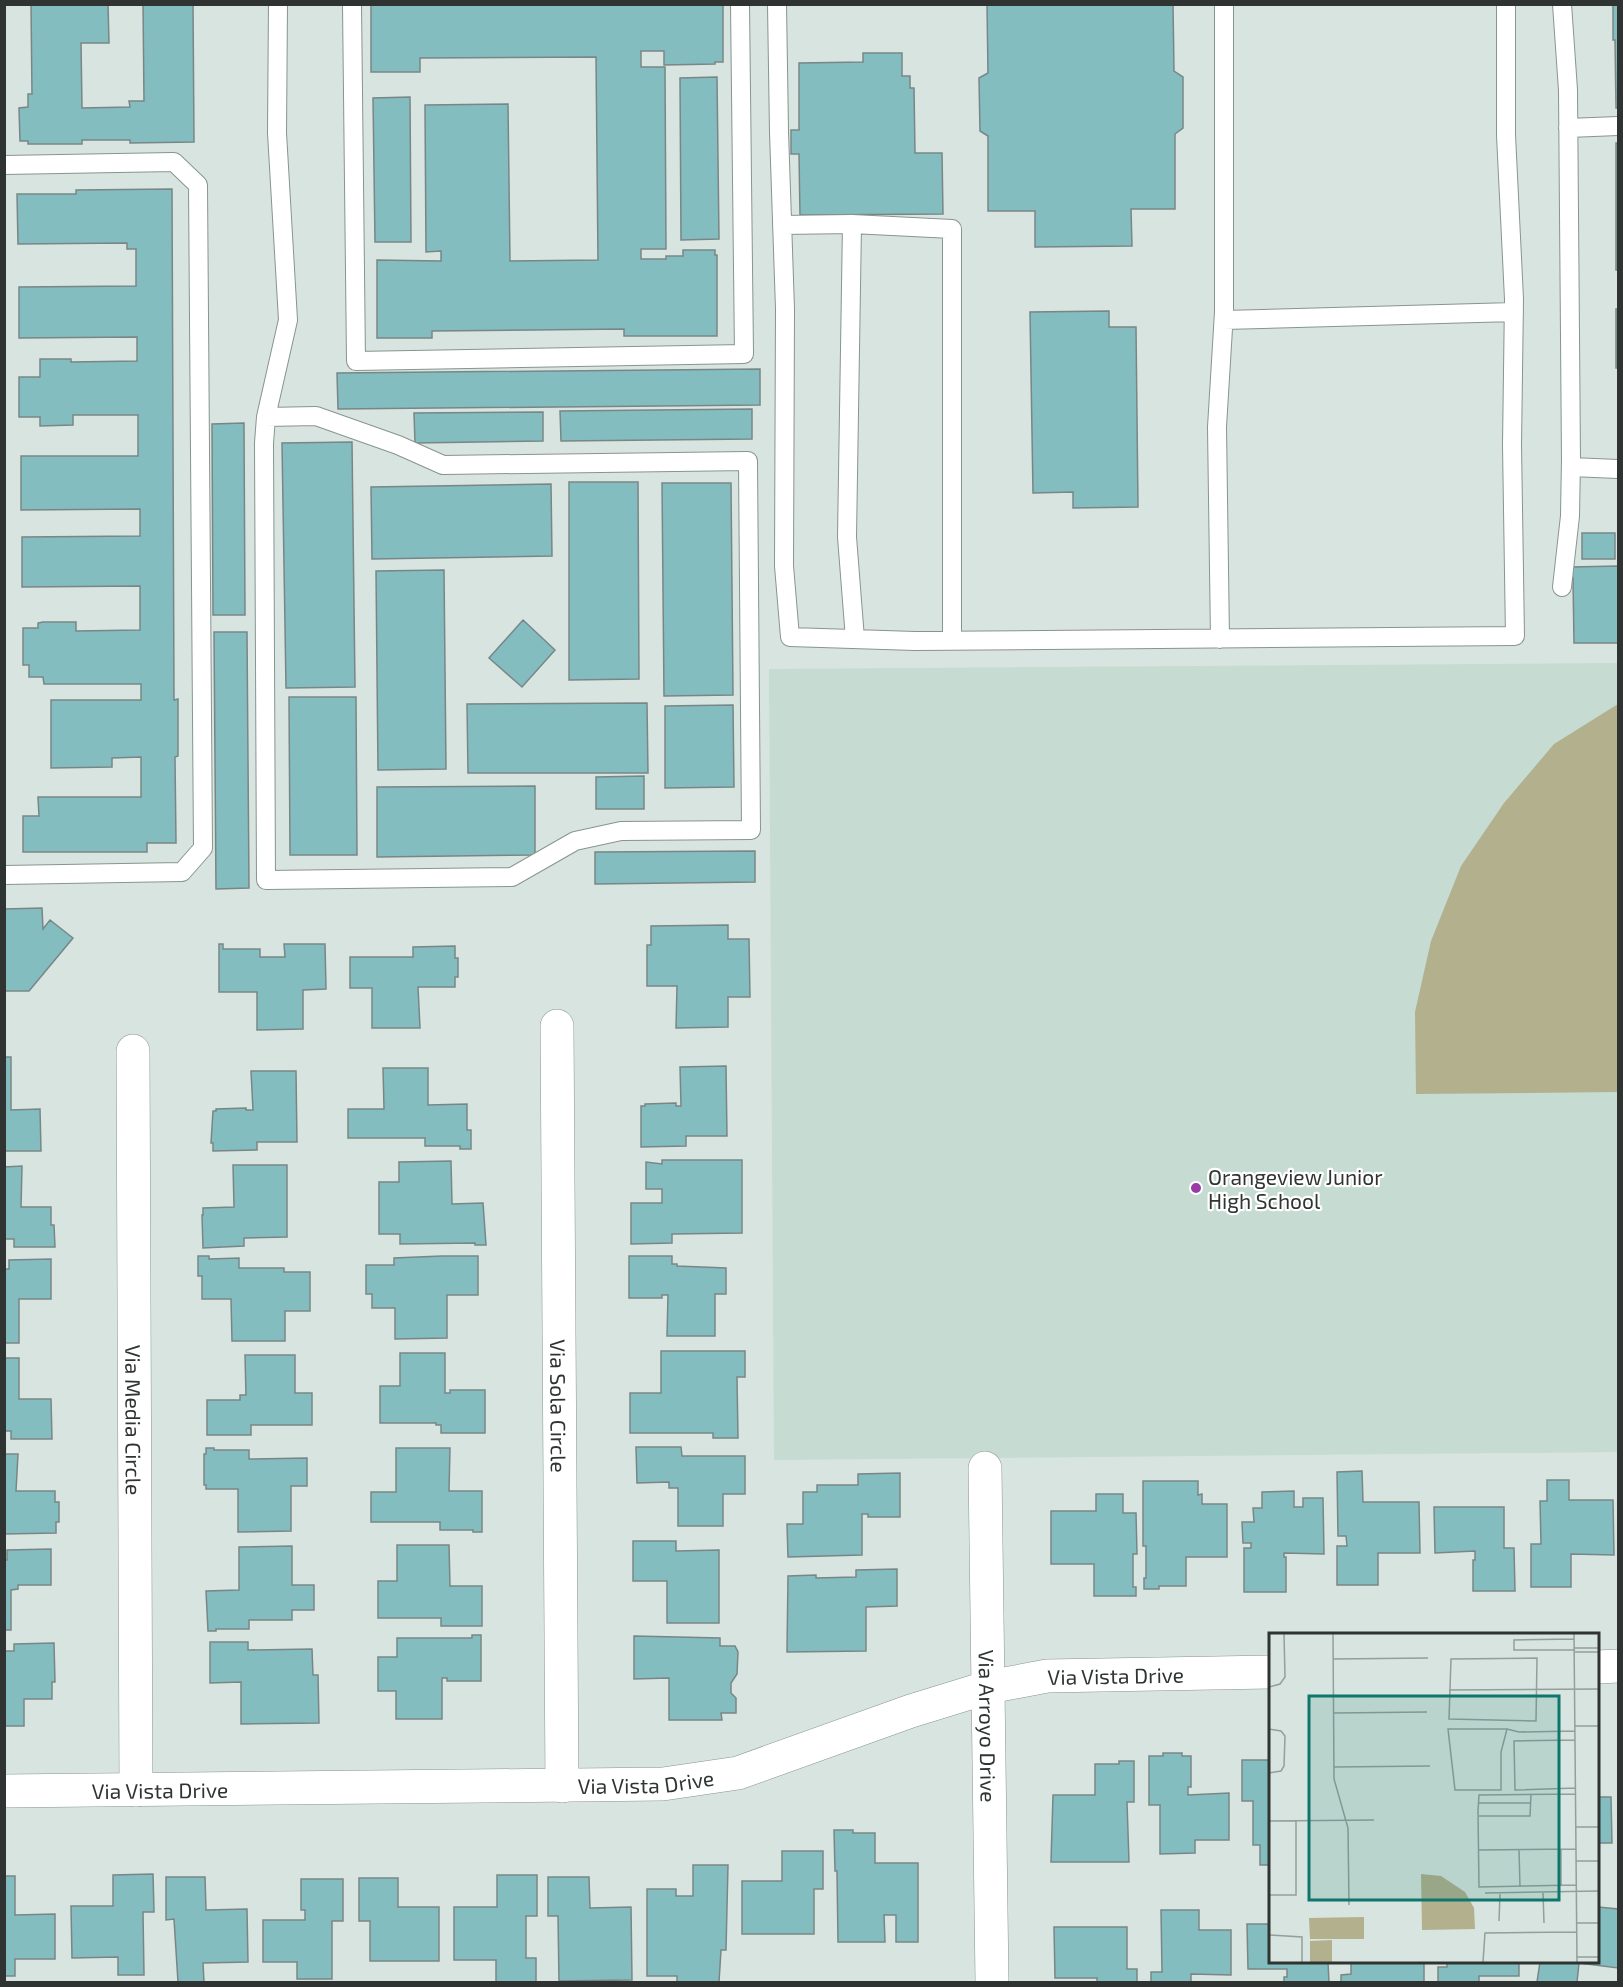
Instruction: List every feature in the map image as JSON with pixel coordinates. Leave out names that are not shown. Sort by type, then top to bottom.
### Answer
[{"type":"street","name":"Via Sola Circle","points":[[557,1026],[562,1786]]},
{"type":"street","name":"Via Media Circle","points":[[133,1052],[136,1790]]},
{"type":"street","name":"Via Arroyo Drive","points":[[985,1468],[992,1983]]},
{"type":"street","points":[[1599,1667],[1618,1666]]},
{"type":"street","name":"Via Vista Drive","points":[[4,1791],[663,1784],[738,1773],[911,1711],[989,1687],[1047,1676],[1269,1672]]},
{"type":"lane","points":[[266,417],[316,416],[398,445],[443,465],[748,461],[751,830],[621,831],[575,841],[512,877],[266,880],[264,443],[266,417],[288,320],[277,134],[278,4]]},
{"type":"lane","points":[[352,4],[356,361],[367,361],[744,354],[740,4]]},
{"type":"lane","points":[[777,4],[785,309],[784,566],[790,637],[952,640],[1515,636],[1512,445],[1514,312],[1506,135],[1506,4]]},
{"type":"lane","points":[[1220,639],[1217,427],[1224,320],[1224,4]]},
{"type":"lane","points":[[1562,4],[1568,128],[1571,467],[1570,516],[1562,587]]},
{"type":"lane","points":[[1568,128],[1618,126]]},
{"type":"lane","points":[[4,165],[174,162],[198,185],[203,848],[182,872],[4,875]]},
{"type":"lane","points":[[782,225],[852,224],[951,230],[952,640]]},
{"type":"lane","points":[[852,224],[847,537],[855,639]]},
{"type":"lane","points":[[1224,320],[1514,312]]},
{"type":"lane","points":[[1571,467],[1618,469]]},
{"type":"shaded area","name":"Orangeview Junior High School","points":[[1618,663],[1618,1452],[774,1460],[769,669]]},
{"type":"shaded area","points":[[1618,704],[1618,1092],[1416,1094],[1415,1012],[1431,941],[1461,866],[1504,803],[1554,744]]},
{"type":"building","points":[[31,4],[108,4],[109,43],[81,43],[82,108],[130,107],[129,101],[144,101],[143,4],[193,4],[194,142],[130,143],[130,140],[82,140],[82,144],[28,144],[28,141],[20,141],[19,108],[28,107],[28,94],[32,94]]},
{"type":"building","points":[[371,4],[723,4],[723,62],[664,65],[664,51],[641,51],[641,67],[665,67],[666,249],[641,249],[641,259],[683,256],[683,250],[715,250],[715,255],[717,255],[717,336],[624,336],[624,329],[432,331],[432,338],[377,338],[377,260],[441,261],[441,251],[426,252],[425,105],[508,104],[510,261],[598,260],[596,57],[420,58],[420,72],[371,72]]},
{"type":"building","points":[[987,4],[1173,4],[1174,71],[1183,77],[1183,128],[1175,134],[1175,209],[1131,209],[1132,246],[1035,247],[1035,211],[988,211],[988,136],[980,131],[979,78],[988,73]]},
{"type":"building","points":[[1613,4],[1618,4],[1618,108],[1616,108]]},
{"type":"building","points":[[863,53],[902,53],[902,76],[910,76],[910,88],[914,88],[915,153],[942,153],[943,214],[800,215],[799,154],[791,154],[791,130],[799,130],[799,63],[863,62]]},
{"type":"building","points":[[717,77],[719,239],[681,240],[680,78]]},
{"type":"building","points":[[410,97],[411,242],[375,242],[373,98]]},
{"type":"building","points":[[1616,143],[1618,143],[1618,270],[1616,270]]},
{"type":"building","points":[[172,189],[174,700],[178,699],[178,756],[175,757],[176,843],[147,843],[147,852],[23,852],[23,816],[39,816],[38,797],[141,797],[141,757],[112,758],[112,767],[51,768],[51,700],[141,700],[141,684],[44,684],[43,677],[29,677],[29,665],[23,665],[23,628],[38,628],[38,623],[43,622],[76,622],[76,631],[140,630],[140,586],[22,587],[22,537],[140,536],[140,509],[21,510],[21,456],[138,456],[138,415],[73,415],[73,425],[40,426],[40,417],[19,417],[19,377],[40,377],[40,359],[71,359],[71,362],[137,361],[137,337],[19,338],[19,287],[136,286],[136,249],[127,249],[127,243],[18,244],[17,194],[76,194],[76,190]]},
{"type":"building","points":[[1616,309],[1618,309],[1618,368],[1616,368]]},
{"type":"building","points":[[1109,311],[1109,327],[1136,327],[1138,507],[1073,508],[1073,492],[1033,493],[1030,312]]},
{"type":"building","points":[[760,369],[760,405],[338,409],[337,373]]},
{"type":"building","points":[[752,409],[752,439],[561,441],[560,411]]},
{"type":"building","points":[[543,412],[543,441],[415,443],[414,413]]},
{"type":"building","points":[[244,423],[245,615],[213,615],[212,424]]},
{"type":"building","points":[[352,442],[355,687],[286,688],[282,443]]},
{"type":"building","points":[[569,482],[638,482],[639,679],[569,680]]},
{"type":"building","points":[[662,483],[731,483],[733,695],[664,696]]},
{"type":"building","points":[[551,484],[552,556],[372,559],[371,487]]},
{"type":"building","points":[[1582,533],[1615,533],[1615,559],[1582,559]]},
{"type":"building","points":[[1618,566],[1618,643],[1574,643],[1571,567]]},
{"type":"building","points":[[444,570],[446,769],[378,770],[376,571]]},
{"type":"building","points":[[523,620],[555,650],[522,687],[489,658]]},
{"type":"building","points":[[214,632],[247,632],[249,888],[216,889]]},
{"type":"building","points":[[289,697],[356,697],[357,855],[290,855]]},
{"type":"building","points":[[647,703],[648,773],[468,773],[467,704]]},
{"type":"building","points":[[733,705],[734,787],[665,788],[665,706]]},
{"type":"building","points":[[644,776],[644,809],[596,809],[596,777]]},
{"type":"building","points":[[535,786],[535,855],[377,857],[377,787]]},
{"type":"building","points":[[755,851],[755,882],[595,884],[595,852]]},
{"type":"building","points":[[42,908],[43,929],[50,920],[73,938],[29,991],[4,991],[4,909]]},
{"type":"building","points":[[728,925],[728,939],[749,939],[750,997],[728,997],[728,1027],[676,1028],[677,986],[647,986],[647,945],[651,945],[651,926]]},
{"type":"building","points":[[219,944],[223,944],[223,949],[260,949],[260,957],[285,957],[284,944],[325,944],[326,989],[303,990],[303,1029],[257,1030],[257,992],[219,992]]},
{"type":"building","points":[[455,946],[455,958],[458,958],[458,977],[455,977],[455,987],[418,987],[420,1028],[372,1028],[372,988],[350,988],[350,957],[413,957],[413,947]]},
{"type":"building","points":[[4,1057],[11,1057],[11,1110],[40,1109],[41,1151],[4,1151]]},
{"type":"building","points":[[726,1066],[727,1136],[686,1136],[686,1146],[641,1147],[641,1106],[676,1103],[676,1106],[681,1106],[680,1067]]},
{"type":"building","points":[[383,1068],[428,1068],[428,1105],[467,1104],[467,1130],[471,1130],[471,1149],[460,1149],[460,1146],[425,1146],[425,1138],[348,1138],[348,1109],[384,1109]]},
{"type":"building","points":[[251,1071],[296,1071],[297,1142],[257,1142],[257,1150],[213,1151],[213,1143],[211,1143],[213,1111],[246,1108],[246,1110],[253,1110]]},
{"type":"building","points":[[662,1160],[742,1160],[742,1233],[672,1234],[672,1243],[631,1244],[631,1203],[662,1203],[662,1189],[646,1189],[646,1162],[662,1164]]},
{"type":"building","points":[[451,1161],[452,1204],[483,1203],[486,1245],[475,1245],[475,1243],[400,1244],[400,1234],[379,1234],[379,1182],[399,1182],[399,1162]]},
{"type":"building","points":[[233,1165],[287,1165],[287,1237],[244,1238],[244,1246],[203,1248],[203,1208],[234,1207]]},
{"type":"building","points":[[22,1166],[21,1207],[51,1207],[55,1247],[14,1247],[14,1239],[4,1239],[4,1167]]},
{"type":"building","points":[[198,1256],[209,1256],[209,1259],[239,1258],[239,1268],[284,1268],[284,1272],[310,1272],[310,1311],[285,1311],[285,1341],[232,1341],[231,1299],[202,1299],[202,1276],[198,1276]]},
{"type":"building","points":[[478,1256],[478,1295],[447,1295],[447,1338],[395,1339],[395,1308],[372,1308],[372,1294],[366,1294],[366,1265],[394,1265],[394,1258]]},
{"type":"building","points":[[629,1256],[672,1256],[672,1264],[677,1264],[677,1266],[726,1268],[726,1294],[715,1294],[715,1336],[667,1336],[668,1295],[662,1295],[662,1298],[629,1298]]},
{"type":"building","points":[[51,1259],[51,1299],[19,1299],[19,1343],[4,1343],[4,1269],[9,1269],[9,1260]]},
{"type":"building","points":[[661,1351],[745,1351],[745,1377],[737,1377],[738,1438],[713,1438],[713,1433],[630,1433],[630,1393],[661,1393]]},
{"type":"building","points":[[400,1353],[445,1353],[445,1393],[450,1393],[450,1390],[485,1390],[485,1433],[441,1433],[441,1425],[436,1425],[436,1423],[380,1423],[380,1386],[400,1386]]},
{"type":"building","points":[[245,1355],[295,1355],[295,1393],[312,1393],[312,1425],[251,1425],[251,1435],[207,1435],[207,1400],[240,1400],[240,1395],[246,1395]]},
{"type":"building","points":[[4,1358],[19,1358],[19,1399],[51,1399],[52,1439],[11,1439],[11,1431],[4,1431]]},
{"type":"building","points":[[636,1447],[681,1447],[682,1456],[745,1456],[745,1494],[723,1494],[723,1526],[678,1526],[678,1488],[669,1488],[669,1482],[637,1483]]},
{"type":"building","points":[[206,1448],[249,1450],[249,1459],[307,1458],[307,1486],[291,1486],[291,1531],[238,1532],[238,1489],[206,1489],[204,1454],[206,1454]]},
{"type":"building","points":[[396,1448],[450,1448],[449,1491],[482,1491],[482,1532],[440,1530],[440,1522],[371,1522],[371,1492],[396,1492]]},
{"type":"building","points":[[4,1454],[18,1454],[16,1491],[55,1491],[55,1502],[59,1502],[59,1522],[56,1522],[56,1533],[4,1534]]},
{"type":"building","points":[[1362,1471],[1363,1502],[1419,1502],[1420,1553],[1378,1553],[1378,1585],[1337,1585],[1337,1546],[1347,1546],[1346,1536],[1338,1536],[1337,1472]]},
{"type":"building","points":[[900,1473],[900,1517],[868,1517],[868,1514],[862,1514],[862,1555],[788,1557],[787,1524],[803,1524],[803,1492],[817,1492],[817,1485],[858,1485],[858,1474]]},
{"type":"building","points":[[1547,1480],[1569,1480],[1569,1500],[1613,1500],[1614,1555],[1571,1554],[1571,1587],[1531,1587],[1531,1544],[1541,1544],[1540,1501],[1547,1501]]},
{"type":"building","points":[[1143,1481],[1198,1481],[1198,1495],[1202,1494],[1202,1504],[1227,1504],[1227,1557],[1186,1557],[1186,1586],[1159,1586],[1159,1589],[1144,1589],[1146,1546],[1143,1546]]},
{"type":"building","points":[[1294,1491],[1294,1507],[1303,1507],[1303,1498],[1323,1498],[1324,1554],[1284,1553],[1286,1592],[1244,1592],[1244,1548],[1251,1548],[1251,1543],[1243,1543],[1242,1522],[1254,1522],[1253,1508],[1262,1508],[1262,1492]]},
{"type":"building","points":[[1096,1494],[1123,1494],[1123,1513],[1136,1513],[1137,1554],[1133,1554],[1133,1587],[1136,1587],[1136,1596],[1094,1596],[1094,1564],[1051,1564],[1051,1511],[1096,1511]]},
{"type":"building","points":[[1434,1507],[1504,1507],[1504,1548],[1514,1548],[1515,1591],[1473,1591],[1475,1551],[1435,1553]]},
{"type":"building","points":[[633,1541],[676,1541],[676,1551],[719,1550],[719,1623],[667,1623],[667,1581],[633,1581]]},
{"type":"building","points":[[397,1545],[449,1545],[450,1586],[482,1586],[482,1626],[441,1626],[441,1618],[378,1618],[378,1581],[397,1581]]},
{"type":"building","points":[[292,1546],[292,1585],[314,1585],[314,1610],[292,1610],[292,1620],[249,1620],[249,1629],[208,1631],[206,1591],[239,1590],[239,1547]]},
{"type":"building","points":[[51,1549],[51,1585],[18,1585],[18,1589],[11,1590],[11,1630],[4,1630],[4,1560],[7,1560],[7,1550]]},
{"type":"building","points":[[897,1569],[897,1606],[866,1607],[866,1651],[787,1652],[788,1576],[856,1577],[856,1570]]},
{"type":"building","points":[[472,1635],[481,1635],[481,1681],[447,1681],[447,1678],[442,1678],[442,1719],[396,1719],[396,1691],[378,1691],[378,1657],[397,1657],[397,1638],[472,1638]]},
{"type":"building","points":[[634,1636],[720,1638],[720,1646],[735,1646],[738,1652],[737,1674],[731,1683],[731,1693],[736,1698],[736,1713],[721,1713],[722,1720],[669,1720],[669,1678],[634,1679]]},
{"type":"building","points":[[210,1642],[248,1642],[248,1650],[312,1649],[313,1675],[318,1675],[319,1723],[241,1724],[241,1682],[210,1683]]},
{"type":"building","points":[[54,1643],[55,1682],[52,1682],[52,1699],[24,1699],[24,1726],[4,1726],[4,1651],[14,1651],[14,1644]]},
{"type":"building","points":[[1163,1753],[1182,1753],[1182,1756],[1191,1756],[1191,1787],[1188,1787],[1188,1795],[1229,1793],[1229,1840],[1195,1840],[1195,1853],[1160,1854],[1160,1805],[1149,1805],[1149,1756],[1163,1756]]},
{"type":"building","points":[[1242,1760],[1269,1760],[1269,1865],[1260,1865],[1260,1845],[1253,1845],[1253,1801],[1242,1801]]},
{"type":"building","points":[[1119,1761],[1134,1761],[1134,1802],[1127,1802],[1129,1862],[1051,1862],[1053,1795],[1095,1795],[1095,1764],[1119,1764]]},
{"type":"building","points":[[1599,1797],[1611,1797],[1612,1843],[1599,1843]]},
{"type":"building","points":[[834,1830],[875,1833],[875,1863],[918,1863],[918,1942],[896,1942],[896,1915],[884,1915],[885,1942],[838,1942]]},
{"type":"building","points":[[782,1851],[823,1851],[823,1889],[814,1889],[814,1934],[742,1934],[742,1881],[782,1881]]},
{"type":"building","points":[[693,1865],[728,1865],[726,1950],[721,1950],[719,1982],[677,1982],[677,1976],[647,1976],[647,1889],[676,1889],[676,1896],[693,1896]]},
{"type":"building","points":[[153,1874],[154,1912],[143,1912],[144,1975],[118,1975],[118,1957],[72,1958],[71,1906],[113,1906],[113,1875]]},
{"type":"building","points":[[497,1875],[537,1875],[537,1916],[526,1916],[526,1958],[536,1958],[536,1982],[496,1982],[496,1960],[454,1960],[454,1907],[497,1907]]},
{"type":"building","points":[[4,1876],[15,1876],[15,1915],[55,1914],[55,1959],[15,1959],[15,1976],[4,1976]]},
{"type":"building","points":[[166,1877],[205,1877],[206,1910],[247,1909],[248,1962],[203,1963],[204,1982],[178,1982],[174,1919],[166,1920]]},
{"type":"building","points":[[548,1877],[589,1877],[590,1908],[631,1907],[632,1980],[559,1981],[558,1916],[548,1916]]},
{"type":"building","points":[[359,1878],[398,1878],[398,1907],[439,1907],[439,1961],[370,1961],[370,1921],[359,1921]]},
{"type":"building","points":[[301,1879],[343,1879],[343,1921],[332,1921],[332,1979],[297,1979],[297,1962],[263,1962],[263,1920],[305,1920],[305,1910],[301,1910]]},
{"type":"building","points":[[1599,1907],[1618,1909],[1618,1968],[1579,1963],[1599,1963]]},
{"type":"building","points":[[1161,1910],[1199,1910],[1199,1930],[1231,1930],[1231,1975],[1191,1974],[1191,1982],[1151,1982],[1151,1972],[1162,1972]]},
{"type":"building","points":[[1247,1924],[1269,1924],[1269,1963],[1328,1963],[1329,1982],[1284,1982],[1287,1969],[1248,1969]]},
{"type":"building","points":[[1054,1927],[1127,1927],[1127,1969],[1137,1969],[1137,1982],[1097,1982],[1097,1978],[1055,1978]]},
{"type":"building","points":[[1351,1963],[1424,1963],[1424,1982],[1341,1982],[1341,1975],[1351,1974]]},
{"type":"building","points":[[1447,1963],[1519,1963],[1519,1976],[1479,1976],[1479,1982],[1438,1982],[1438,1967],[1447,1967]]},
{"type":"building","points":[[1540,1963],[1579,1963],[1577,1982],[1537,1982]]},
{"type":"place","name":"Orangeview Junior High School","points":[[1196,1188]]}]
